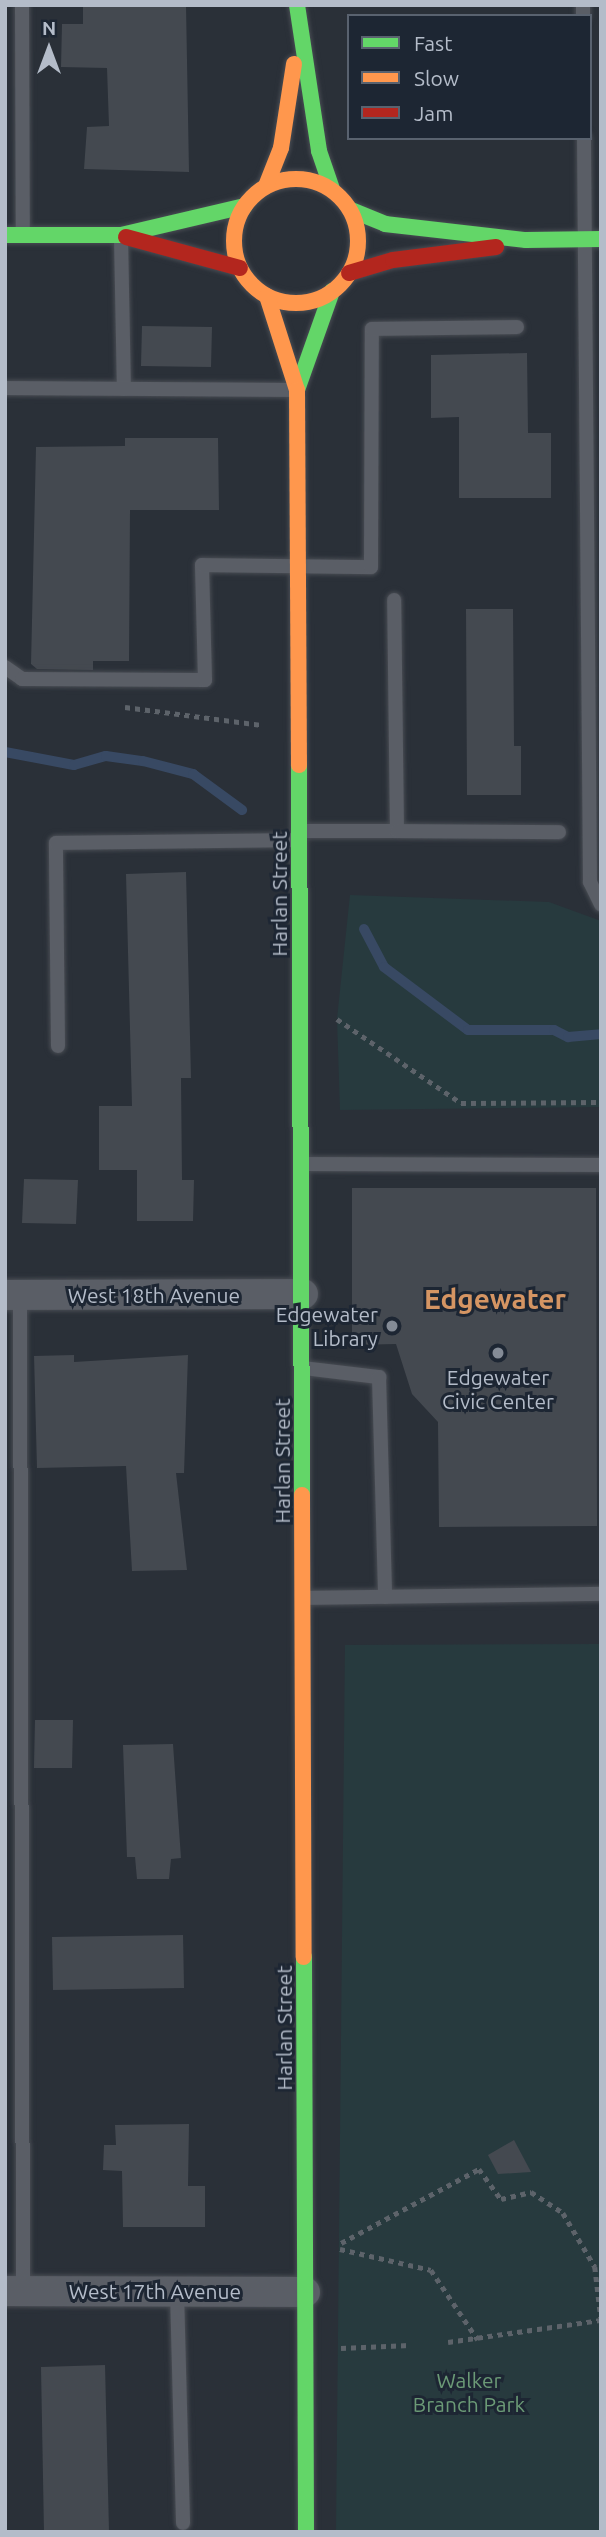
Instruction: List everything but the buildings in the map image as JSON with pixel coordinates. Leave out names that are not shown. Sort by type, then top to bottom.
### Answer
[{"type":"street","points":[[240,268],[234,236],[245,206],[266,186],[281,148],[298,38],[297,5]]},
{"type":"street","points":[[298,38],[332,189]]},
{"type":"street","points":[[266,186],[300,178],[332,189],[351,209],[385,223],[526,240],[593,239]]},
{"type":"street","points":[[5,235],[121,235],[245,206]]},
{"type":"street","points":[[121,235],[240,268],[267,296],[294,303],[332,291],[349,273],[359,242],[351,209]]},
{"type":"street","points":[[349,273],[526,240]]},
{"type":"street","name":"Harlan Street","points":[[297,390],[332,291]]},
{"type":"street","name":"Harlan Street","points":[[267,296],[297,390],[303,1294],[306,2532]]},
{"type":"street","name":"West 18th Avenue","points":[[12,1295],[303,1294]]},
{"type":"street","name":"West 17th Avenue","points":[[14,2291],[305,2292]]},
{"type":"lane","points":[[22,5],[23,235]]},
{"type":"lane","points":[[584,140],[593,239],[590,882],[601,905]]},
{"type":"lane","points":[[121,235],[124,389]]},
{"type":"lane","points":[[5,667],[22,679],[205,680],[202,565],[370,567],[372,329],[517,327]]},
{"type":"lane","points":[[5,388],[297,390]]},
{"type":"lane","points":[[394,600],[397,831]]},
{"type":"lane","points":[[58,1046],[56,843],[397,831],[559,832]]},
{"type":"lane","points":[[302,1164],[601,1165]]},
{"type":"lane","points":[[12,1295],[14,2291]]},
{"type":"lane","points":[[303,1368],[379,1377],[385,1597]]},
{"type":"lane","points":[[303,1598],[601,1594]]},
{"type":"lane","points":[[177,2291],[183,2523]]},
{"type":"path","points":[[115,706],[250,723]]},
{"type":"path","points":[[337,1019],[461,1103],[601,1102]]},
{"type":"path","points":[[448,2342],[478,2340],[601,2319],[598,2267],[563,2213],[531,2192],[501,2199],[479,2169],[332,2248],[365,2250],[431,2270],[478,2340]]},
{"type":"path","points":[[333,2348],[410,2345]]},
{"type":"green space","points":[[350,895],[549,902],[601,921],[601,1107],[340,1110],[337,1019]]},
{"type":"green space","name":"Walker Branch Park","points":[[601,1644],[601,2532],[336,2532],[345,1645]]},
{"type":"waterway","points":[[5,752],[74,765],[106,756],[143,761],[193,774],[242,810]]},
{"type":"waterway","points":[[364,929],[384,967],[468,1030],[554,1030],[568,1037],[601,1034]]},
{"type":"traffic: fast","points":[[297,5],[319,151],[332,189]]},
{"type":"traffic: fast","points":[[5,235],[121,235],[245,206]]},
{"type":"traffic: fast","points":[[351,210],[385,224],[526,240],[601,239]]},
{"type":"traffic: fast","points":[[297,390],[332,291]]},
{"type":"traffic: fast","points":[[299,765],[302,1495]]},
{"type":"traffic: fast","points":[[304,1957],[306,2532]]},
{"type":"traffic: slow","points":[[266,186],[281,148],[294,64]]},
{"type":"traffic: slow","points":[[296,179],[320,184],[340,197],[353,217],[358,241],[353,265],[340,285],[320,298],[296,303],[272,298],[252,285],[239,265],[234,241],[239,217],[252,197],[272,184],[296,179]]},
{"type":"traffic: slow","points":[[267,296],[297,390],[299,765]]},
{"type":"traffic: slow","points":[[302,1495],[304,1957]]},
{"type":"traffic: jam","points":[[126,237],[240,268]]},
{"type":"traffic: jam","points":[[349,273],[393,260],[496,247]]},
{"type":"place","name":"Edgewater Library","points":[[392,1326]]},
{"type":"place","name":"Edgewater Civic Center","points":[[498,1353]]},
{"type":"district","name":"Edgewater","points":[[495,1299]]}]
